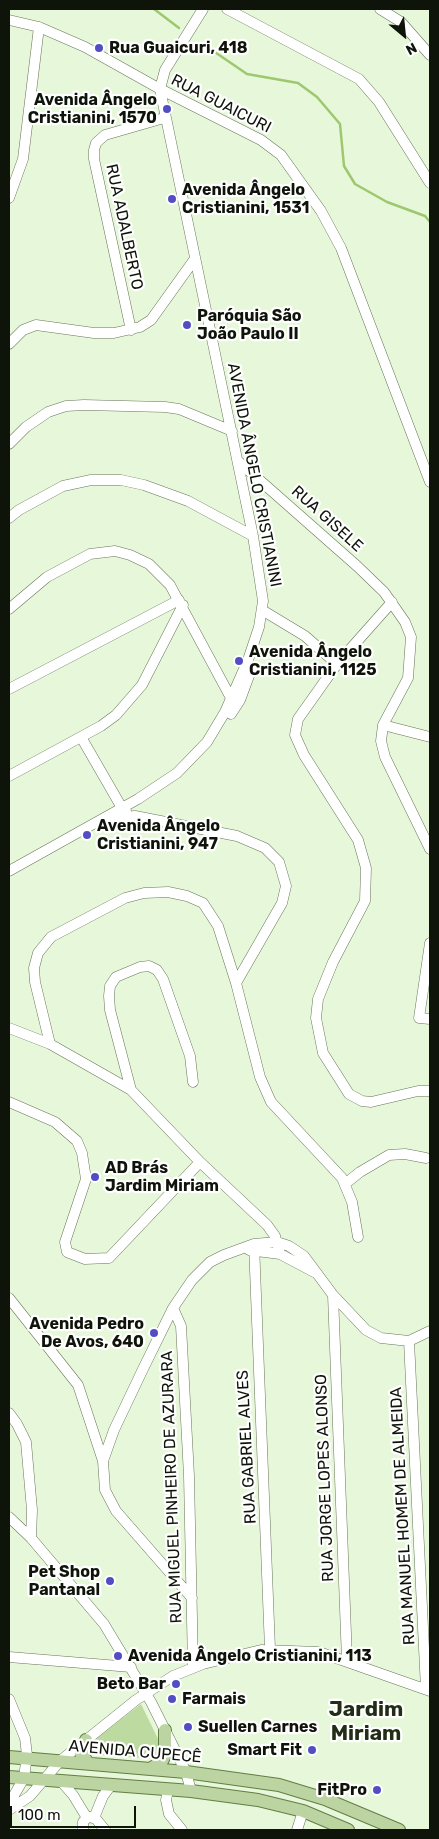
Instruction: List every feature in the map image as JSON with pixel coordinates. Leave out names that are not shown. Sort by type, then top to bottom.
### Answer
[{"type":"main road","points":[[152,1768],[162,1761],[166,1755],[166,1730]]},
{"type":"main road","points":[[86,1740],[81,1753],[88,1763]]},
{"type":"main road","name":"AVENIDA CUPECÊ","points":[[9,1757],[152,1768],[248,1779],[302,1791],[399,1830]]},
{"type":"main road","name":"AVENIDA CUPECÊ","points":[[9,1777],[191,1791],[265,1802],[302,1811],[348,1830]]},
{"type":"street","points":[[160,89],[165,70],[203,9]]},
{"type":"street","points":[[227,9],[359,79],[379,102],[430,183]]},
{"type":"street","points":[[380,9],[401,22],[430,55]]},
{"type":"street","name":"RUA GUAICURI","points":[[9,20],[39,27],[85,47],[160,89],[254,136],[272,148],[294,172],[321,211],[344,255],[430,482]]},
{"type":"street","points":[[9,197],[23,159],[39,27]]},
{"type":"street","name":"AVENIDA ÂNGELO CRISTIANINI","points":[[9,871],[154,790],[184,767],[207,742],[232,700],[266,612],[254,536],[164,118],[160,89]]},
{"type":"street","name":"RUA ADALBERTO","points":[[131,330],[94,159],[94,150],[96,143],[106,134],[164,118]]},
{"type":"street","points":[[9,344],[23,330],[36,325],[94,333],[131,330],[140,327],[151,320],[194,260]]},
{"type":"street","points":[[9,444],[26,427],[48,412],[66,406],[165,407],[179,409],[232,431]]},
{"type":"street","name":"RUA GISELE","points":[[239,462],[338,549],[392,602],[409,631],[410,667],[406,685],[383,725]]},
{"type":"street","points":[[9,518],[19,510],[63,486],[91,480],[121,480],[144,485],[188,501],[254,536]]},
{"type":"street","points":[[9,609],[47,577],[90,554],[103,551],[130,555],[149,564],[170,584],[232,700]]},
{"type":"street","points":[[392,602],[337,664],[298,719],[295,735],[304,755],[358,840],[366,868],[365,901],[321,987],[316,1018],[320,1042],[329,1065],[354,1098],[371,1102],[418,1091],[430,1091]]},
{"type":"street","points":[[9,689],[181,603]]},
{"type":"street","points":[[9,776],[101,726],[128,703],[156,661],[181,603]]},
{"type":"street","points":[[135,816],[138,806],[174,783],[203,753],[240,700],[266,612],[305,636],[337,664]]},
{"type":"street","points":[[430,737],[383,725],[382,748],[430,849]]},
{"type":"street","points":[[80,737],[122,808],[135,816]]},
{"type":"street","points":[[101,819],[135,816],[237,836],[266,848],[279,862],[286,886],[282,903],[236,983]]},
{"type":"street","points":[[50,1044],[35,982],[34,968],[38,953],[51,937],[125,898],[144,893],[168,892],[187,896],[203,903],[218,926],[236,983],[256,1063],[270,1102],[338,1172],[352,1202],[358,1237]]},
{"type":"street","points":[[430,943],[419,1018],[430,1019]]},
{"type":"street","points":[[131,1090],[110,1010],[109,996],[110,986],[116,977],[140,967],[149,966],[163,979],[190,1056],[193,1082]]},
{"type":"street","points":[[9,1028],[50,1044],[131,1090],[200,1162],[267,1225],[277,1242],[280,1254]]},
{"type":"street","points":[[9,1102],[55,1122],[77,1141],[84,1160],[86,1179],[65,1242],[68,1252],[85,1259],[109,1258],[200,1162]]},
{"type":"street","points":[[345,1184],[360,1172],[389,1155],[405,1154],[426,1158]]},
{"type":"street","points":[[103,1461],[114,1430],[173,1308],[201,1270],[217,1258],[238,1249],[277,1242],[290,1246],[304,1256],[333,1295],[366,1330],[382,1338],[409,1341],[430,1331]]},
{"type":"street","points":[[255,1247],[280,1254],[318,1274]]},
{"type":"street","name":"RUA GABRIEL ALVES","points":[[255,1247],[270,1650]]},
{"type":"street","name":"RUA JORGE LOPES ALONSO","points":[[333,1295],[347,1660]]},
{"type":"street","points":[[9,1298],[78,1386],[103,1461],[105,1490],[116,1511],[192,1598]]},
{"type":"street","name":"RUA MIGUEL PINHEIRO DE AZURARA","points":[[173,1308],[181,1326],[189,1476],[193,1666]]},
{"type":"street","name":"RUA MANUEL HOMEM DE ALMEIDA","points":[[409,1341],[428,1690]]},
{"type":"street","points":[[9,1413],[22,1432],[27,1448],[32,1510],[31,1538]]},
{"type":"street","points":[[9,1517],[31,1538],[104,1624],[131,1667],[166,1730],[186,1772],[191,1791]]},
{"type":"street","points":[[9,1810],[30,1796],[60,1761],[146,1693],[193,1666],[234,1655],[270,1650],[319,1652],[347,1660],[428,1690]]},
{"type":"street","points":[[9,1657],[131,1667]]},
{"type":"street","points":[[9,1699],[25,1738],[27,1758],[24,1778],[9,1804]]},
{"type":"street","points":[[60,1780],[94,1822],[105,1830]]},
{"type":"street","points":[[94,1822],[103,1796],[112,1784]]},
{"type":"street","points":[[168,1790],[166,1800],[169,1814],[182,1830]]},
{"type":"street","points":[[297,1830],[302,1811]]},
{"type":"street","points":[[83,1830],[82,1825],[94,1822]]},
{"type":"green space","points":[[141,1704],[162,1747],[157,1759],[88,1754],[86,1747],[88,1745]]},
{"type":"waterway","points":[[154,9],[179,28]]},
{"type":"waterway","points":[[203,44],[247,74],[298,83],[317,97],[340,124],[344,166],[355,184],[387,202],[425,216],[430,222]]},
{"type":"place","name":"Rua Guaicuri, 418","points":[[99,48]]},
{"type":"place","name":"Avenida Ângelo Cristianini, 1570","points":[[167,109]]},
{"type":"place","name":"Avenida Ângelo Cristianini, 1531","points":[[172,199]]},
{"type":"place","name":"Paróquia São João Paulo II","points":[[187,325]]},
{"type":"place","name":"Avenida Ângelo Cristianini, 1125","points":[[239,661]]},
{"type":"place","name":"Avenida Ângelo Cristianini, 947","points":[[87,835]]},
{"type":"place","name":"AD Brás Jardim Miriam","points":[[95,1177]]},
{"type":"place","name":"Avenida Pedro De Avos, 640","points":[[154,1333]]},
{"type":"place","name":"Pet Shop Pantanal","points":[[110,1581]]},
{"type":"place","name":"Avenida Ângelo Cristianini, 113","points":[[118,1656]]},
{"type":"place","name":"Beto Bar","points":[[176,1684]]},
{"type":"place","name":"Farmais","points":[[172,1699]]},
{"type":"place","name":"Suellen Carnes","points":[[188,1727]]},
{"type":"place","name":"Smart Fit","points":[[312,1750]]},
{"type":"place","name":"FitPro","points":[[377,1790]]},
{"type":"district","name":"Jardim Miriam","points":[[366,1722]]}]
